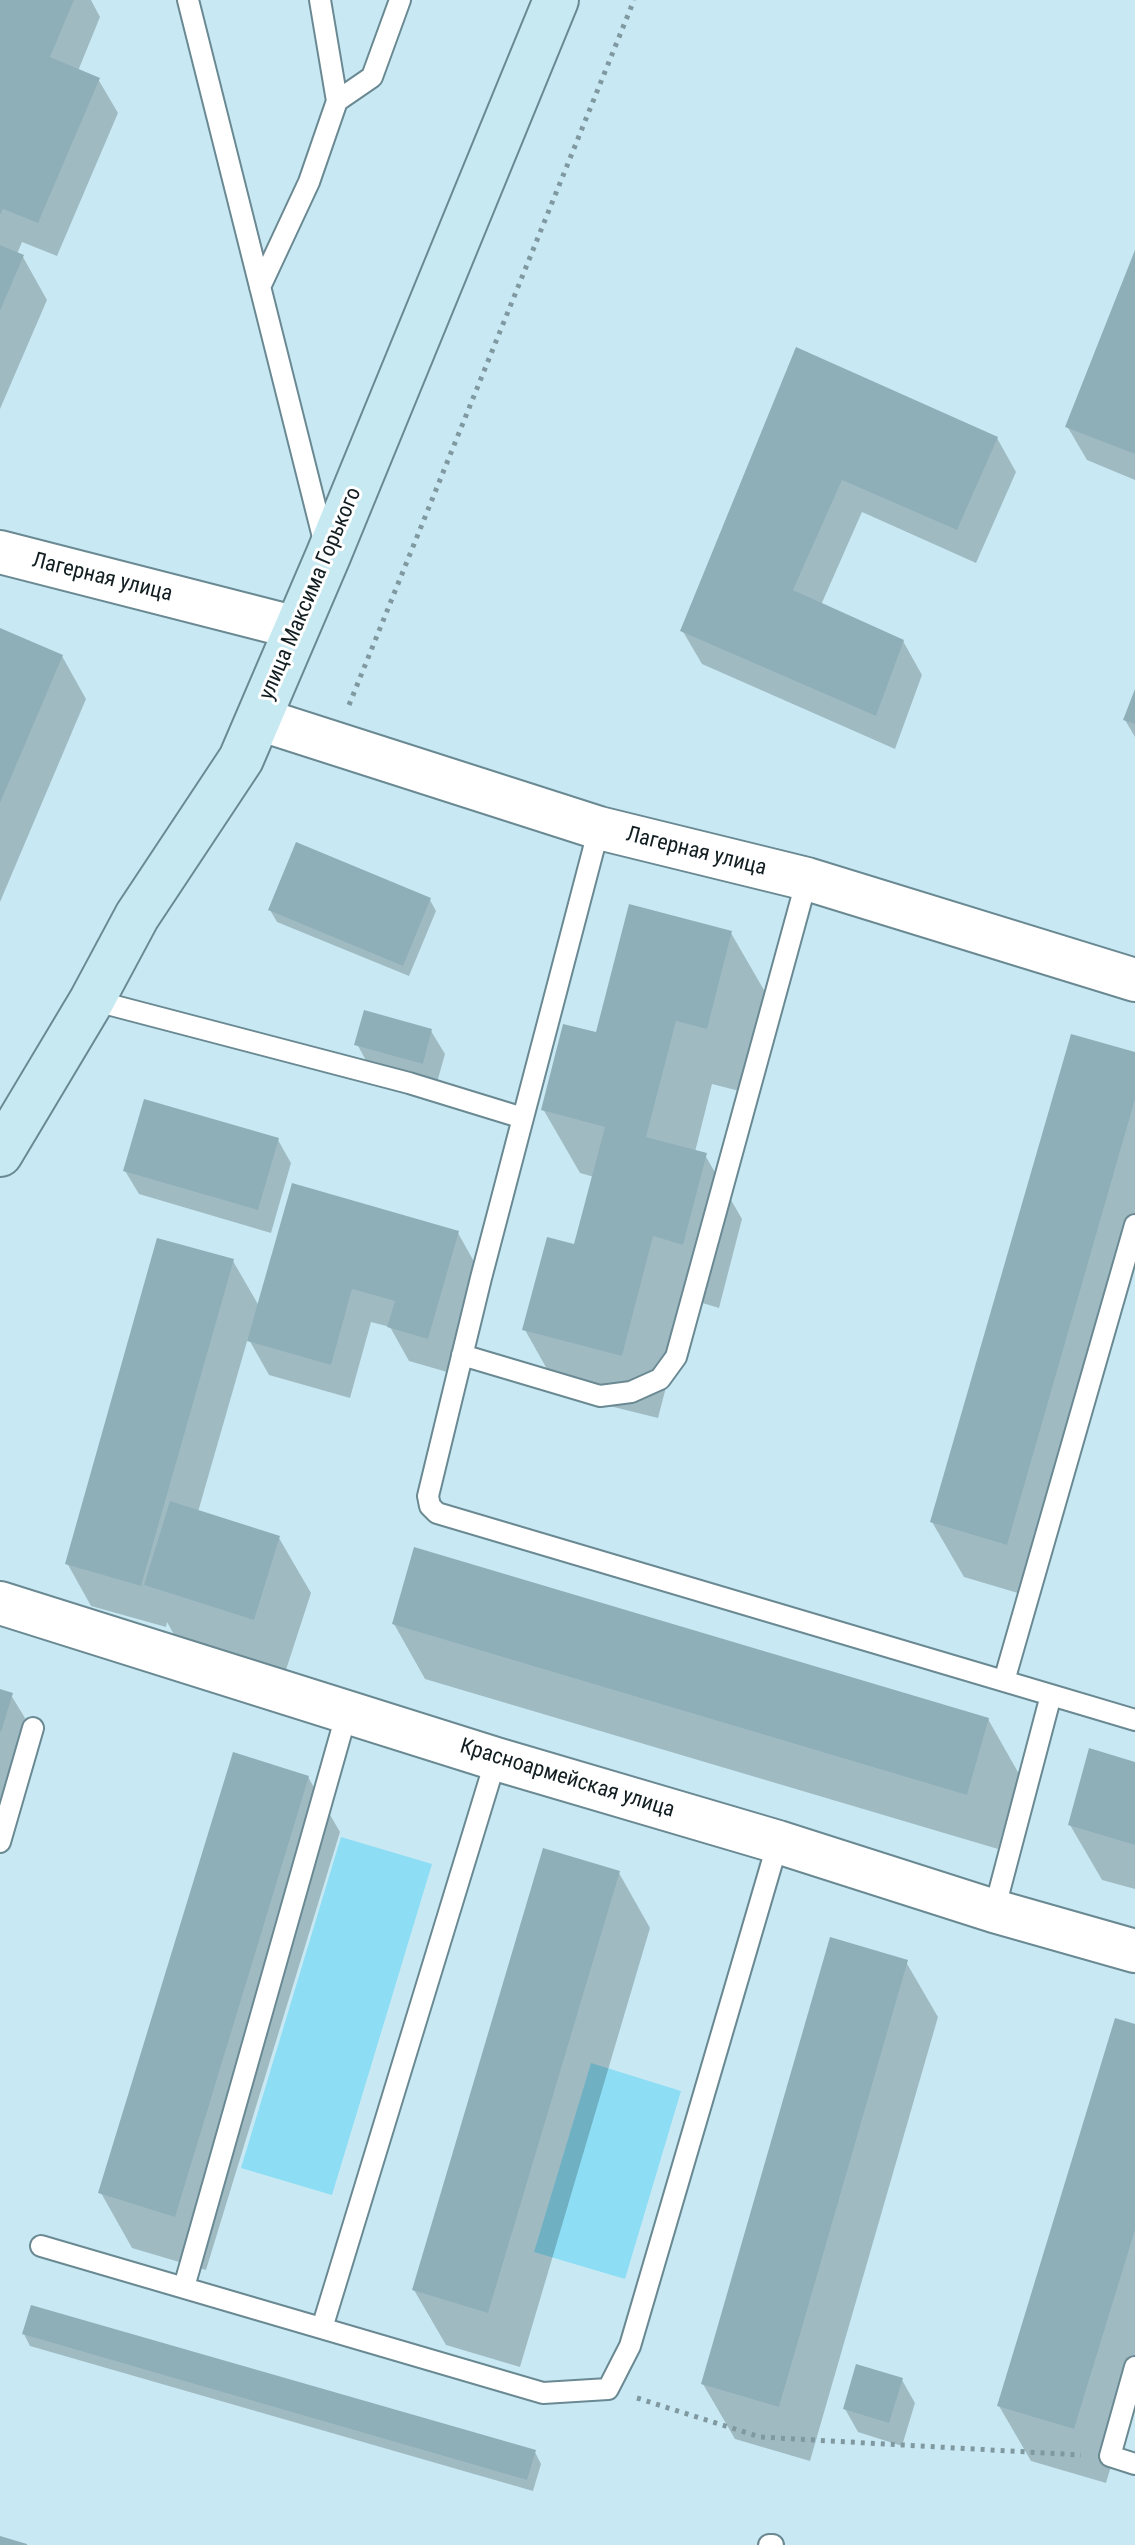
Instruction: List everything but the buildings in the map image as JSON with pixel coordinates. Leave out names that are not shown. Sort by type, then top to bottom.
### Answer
[{"type":"main road","name":"улица Максима Горького","points":[[0,1154],[92,1000],[137,916],[241,759],[328,556],[556,0]]},
{"type":"street","name":"Лагерная улица","points":[[0,552],[297,628]]},
{"type":"street","name":"Лагерная улица","points":[[259,719],[599,828],[807,879],[1135,980]]},
{"type":"street","name":"Красноармейская улица","points":[[0,1603],[496,1759],[1135,1951]]},
{"type":"lane","points":[[188,0],[328,556]]},
{"type":"lane","points":[[260,287],[309,182],[337,101],[320,0]]},
{"type":"lane","points":[[337,101],[372,77],[400,0]]},
{"type":"lane","points":[[599,828],[462,1355],[428,1496],[430,1506],[437,1513],[1135,1720]]},
{"type":"lane","points":[[462,1355],[600,1396],[631,1392],[660,1379],[676,1357],[807,879]]},
{"type":"lane","points":[[92,1000],[409,1083],[523,1118]]},
{"type":"lane","points":[[1004,1681],[1135,1225]]},
{"type":"lane","points":[[994,1911],[1051,1695]]},
{"type":"lane","points":[[184,2287],[347,1712]]},
{"type":"lane","points":[[0,1842],[33,1728]]},
{"type":"lane","points":[[322,2328],[496,1759]]},
{"type":"lane","points":[[41,2246],[543,2393],[608,2389],[630,2346],[778,1842]]},
{"type":"lane","points":[[1135,2367],[1110,2456],[1135,2464]]},
{"type":"path","points":[[335,743],[634,0]]},
{"type":"path","points":[[608,2389],[760,2437],[1110,2456]]},
{"type":"shaded area","points":[[341,1837],[432,1864],[332,2195],[241,2168]]},
{"type":"shaded area","points":[[591,2063],[681,2091],[625,2279],[534,2252]]}]
